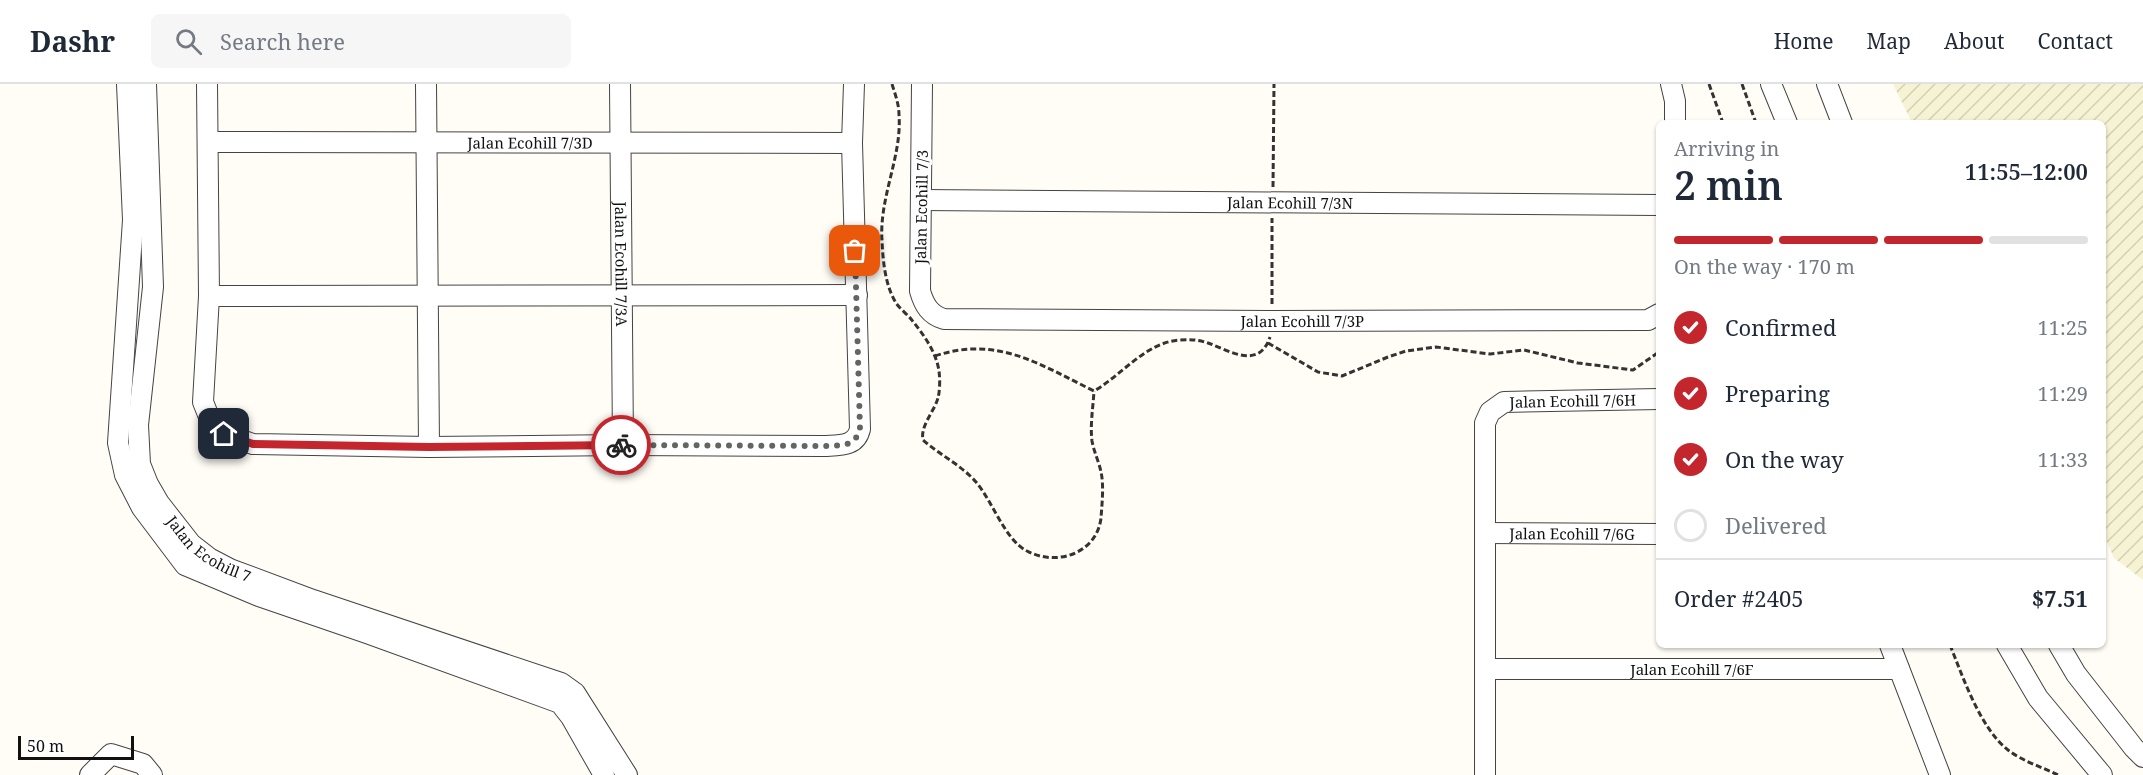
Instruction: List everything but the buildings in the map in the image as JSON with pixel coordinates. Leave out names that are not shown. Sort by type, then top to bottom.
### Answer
[{"type":"street","points":[[127,84],[133,220],[118,443],[125,475],[142,508],[185,565],[259,596],[560,703],[571,717],[604,775]]},
{"type":"street","name":"Jalan Ecohill 7","points":[[146,84],[153,287],[138,425],[140,464],[159,503],[191,544],[209,558],[230,569],[313,600],[561,683],[575,693],[627,775]]},
{"type":"street","points":[[207,84],[209,296],[203,402],[211,422],[224,434],[253,444],[429,447],[824,446],[853,442],[858,437],[860,429],[852,143],[854,84]]},
{"type":"street","points":[[426,84],[429,447]]},
{"type":"street","name":"Jalan Ecohill 7/3A","points":[[620,84],[622,445]]},
{"type":"street","name":"Jalan Ecohill 7/3","points":[[922,84],[920,291],[930,311],[935,316],[944,319]]},
{"type":"street","points":[[1671,84],[1675,101],[1675,120]]},
{"type":"street","points":[[1771,84],[1786,120]]},
{"type":"street","points":[[1827,84],[1841,120]]},
{"type":"street","name":"Jalan Ecohill 7/3D","points":[[208,142],[852,143]]},
{"type":"street","name":"Jalan Ecohill 7/3N","points":[[921,200],[1656,205]]},
{"type":"street","points":[[209,296],[857,295]]},
{"type":"street","name":"Jalan Ecohill 7/3P","points":[[944,319],[1648,320],[1656,316]]},
{"type":"street","name":"Jalan Ecohill 7/6H","points":[[1485,533],[1485,423],[1490,412],[1504,402],[1656,399]]},
{"type":"street","points":[[1485,533],[1485,775]]},
{"type":"street","name":"Jalan Ecohill 7/6G","points":[[1485,533],[1656,534]]},
{"type":"street","points":[[1891,648],[1940,775]]},
{"type":"street","points":[[2009,648],[2038,698],[2102,775]]},
{"type":"street","points":[[2062,648],[2076,674],[2143,757]]},
{"type":"street","name":"Jalan Ecohill 7/6F","points":[[1485,669],[1899,669]]},
{"type":"street","points":[[90,775],[111,754],[143,764],[152,775]]},
{"type":"path","points":[[892,84],[898,108],[899,128],[881,220],[884,262],[889,287],[896,304],[910,318],[935,356],[939,371],[938,398],[922,431],[923,440],[951,459],[975,481],[990,500],[1012,539],[1026,551],[1053,557],[1075,553],[1091,543],[1097,534],[1101,519],[1101,473],[1092,440],[1094,391]]},
{"type":"path","points":[[1709,84],[1722,120]]},
{"type":"path","points":[[1742,84],[1755,120]]},
{"type":"path","points":[[1094,391],[1124,368],[1166,342],[1194,340],[1242,356],[1253,356],[1262,351],[1268,343],[1275,321]]},
{"type":"path","points":[[1268,343],[1312,369],[1342,376],[1406,351],[1436,347],[1490,354],[1524,350],[1578,363],[1633,370],[1656,354]]},
{"type":"path","points":[[935,356],[969,349],[998,350],[1021,355],[1094,391]]},
{"type":"path","points":[[1951,648],[1980,712],[1998,741],[2010,752],[2058,775]]},
{"type":"shaded area","points":[[1893,84],[2143,84],[2143,580],[2114,558],[2106,540],[2106,120],[1911,120]]},
{"type":"way so far","points":[[621,445],[824,446],[853,442],[858,437],[860,429],[855,251]]},
{"type":"route","points":[[224,434],[253,444],[429,447],[621,445]]}]
